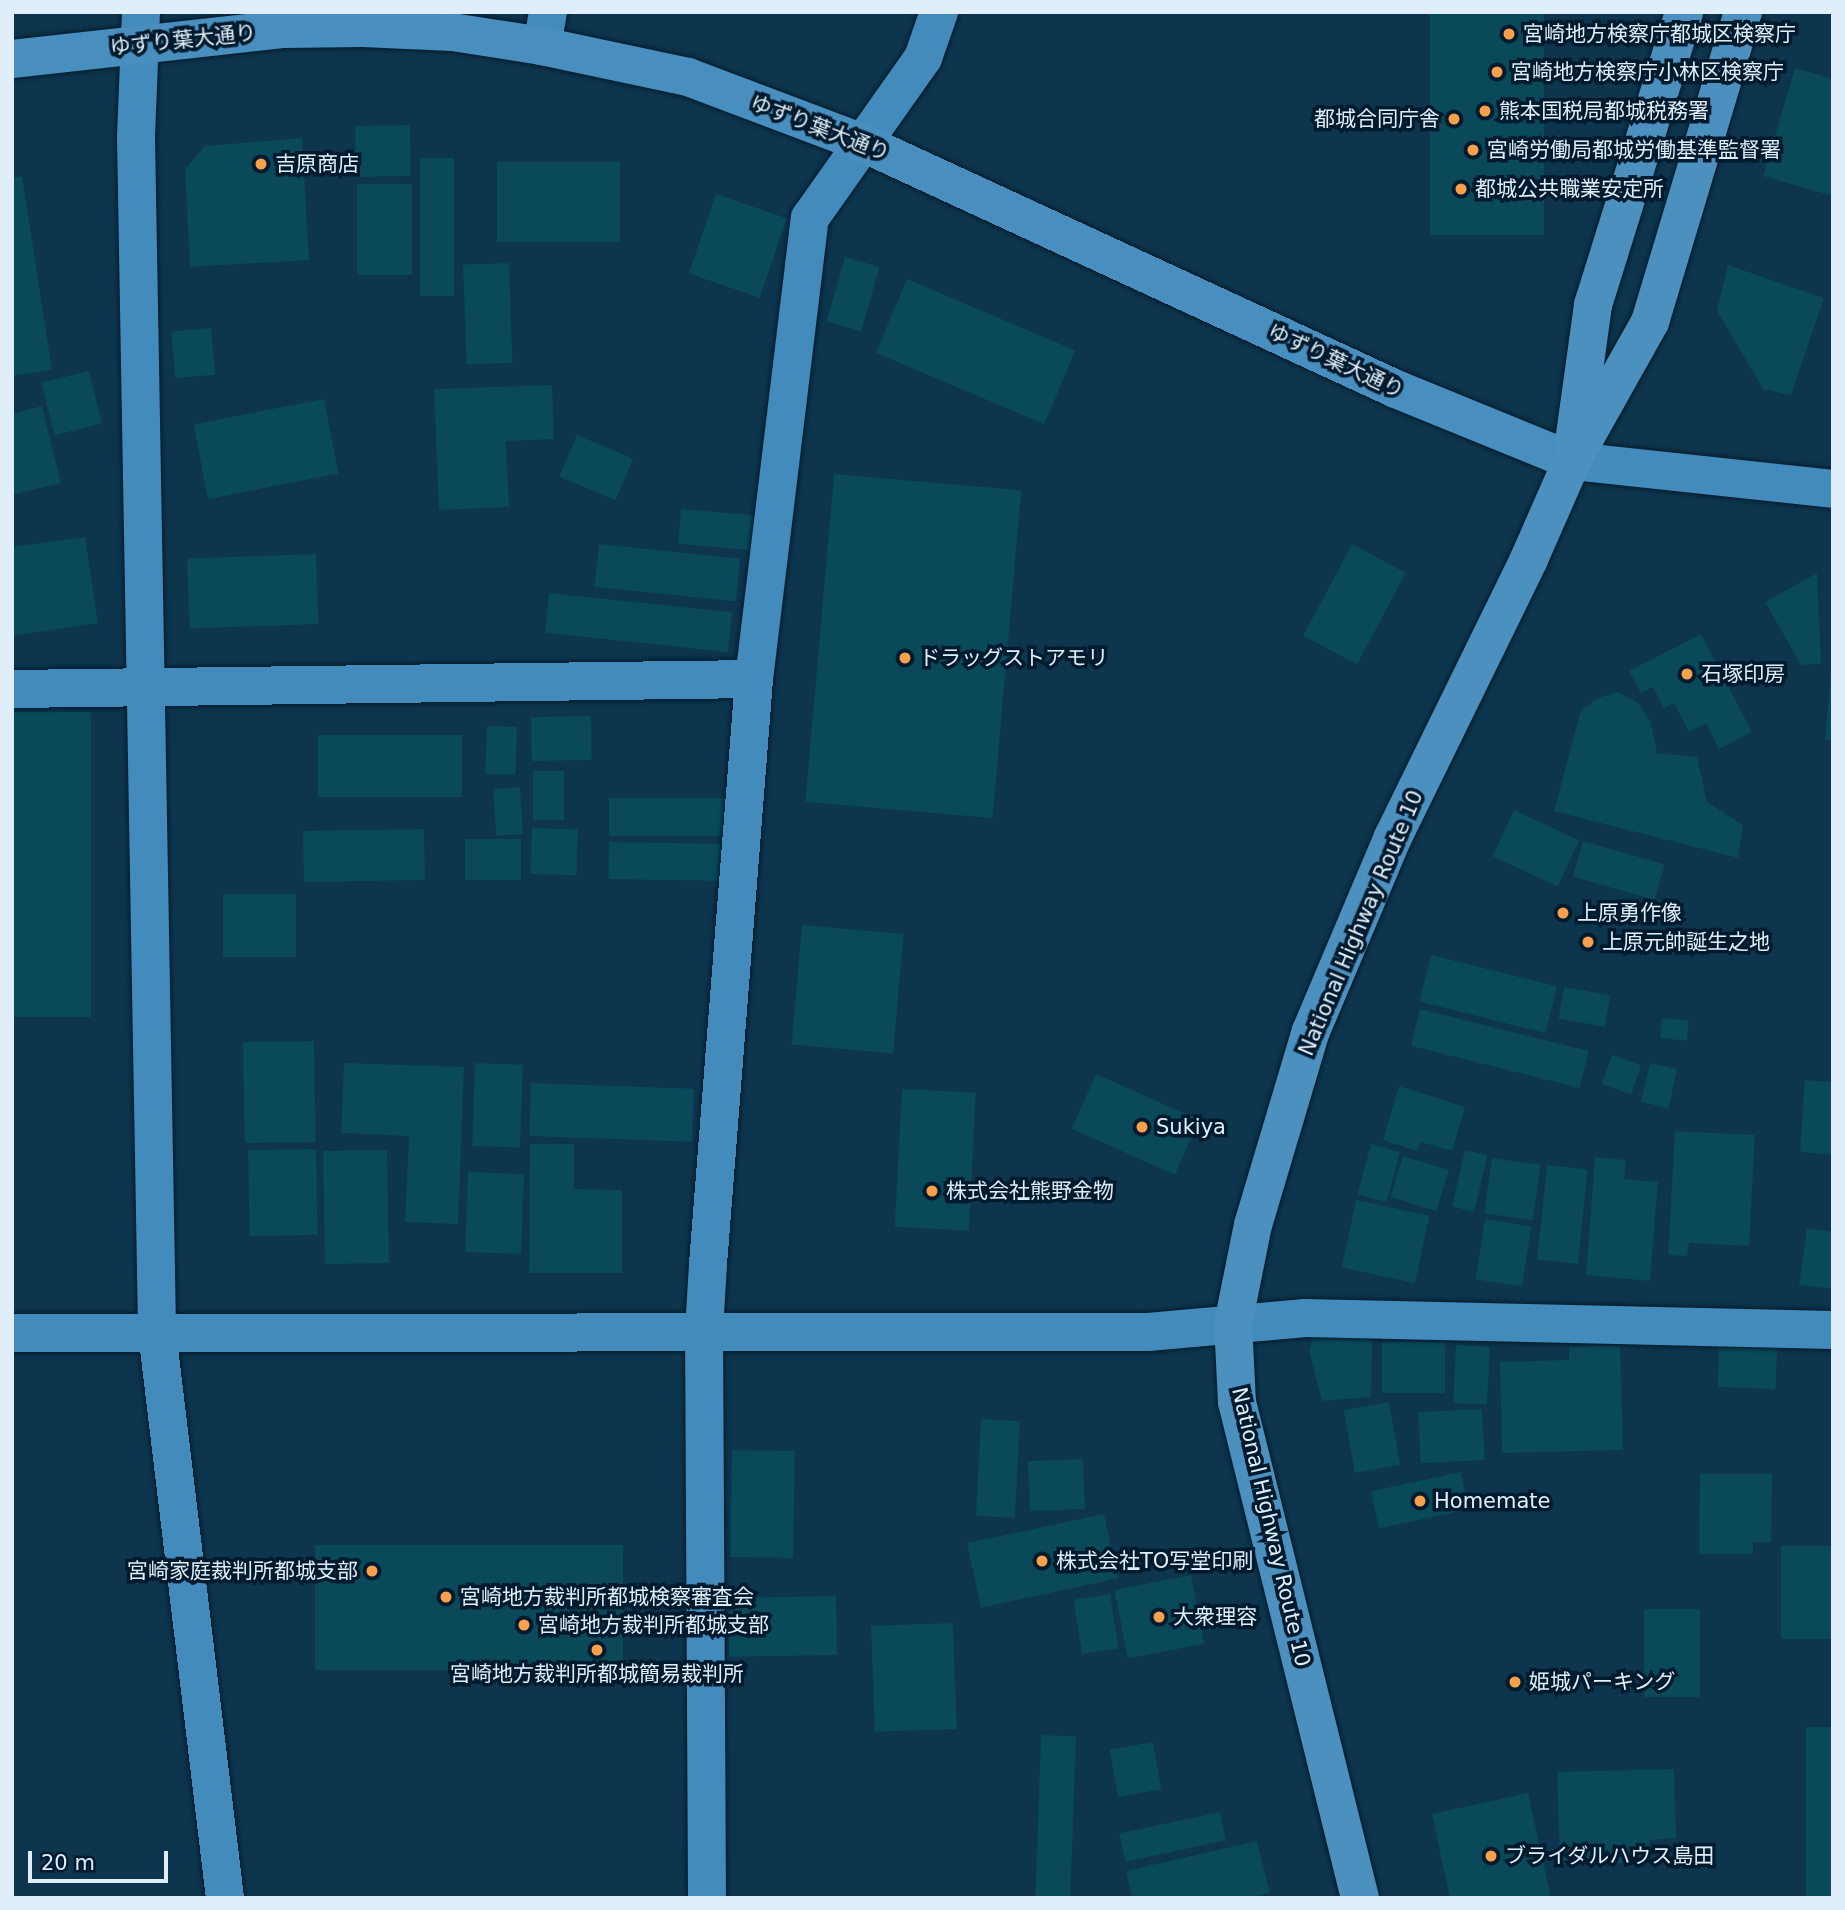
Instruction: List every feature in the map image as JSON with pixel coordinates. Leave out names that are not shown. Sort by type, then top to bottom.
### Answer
[{"type":"highway","name":"National Highway Route 10","points":[[1572,461],[1593,305],[1684,12]]},
{"type":"highway","name":"National Highway Route 10","points":[[1360,1898],[1237,1402],[1233,1324],[1256,1213],[1311,1031],[1393,837],[1529,559],[1572,461],[1650,323],[1743,12]]},
{"type":"main road","name":"ゆずり葉大通り","points":[[12,58],[140,28],[363,28],[452,32],[545,29],[688,77],[863,142],[1396,389],[1572,461]]},
{"type":"street","points":[[707,1898],[704,1330],[754,679],[810,218],[923,58],[939,12]]},
{"type":"street","points":[[140,28],[135,137],[158,1332],[225,1898]]},
{"type":"street","points":[[1572,461],[1833,489]]},
{"type":"street","points":[[12,689],[754,679]]},
{"type":"street","points":[[12,1333],[704,1330],[1148,1332],[1304,1318],[1833,1330]]},
{"type":"building","name":"都城合同庁舎","points":[[1430,12],[1544,12],[1544,235],[1430,235]]},
{"type":"building","points":[[1795,68],[1833,79],[1833,196],[1763,176]]},
{"type":"building","points":[[410,125],[411,176],[356,177],[355,126]]},
{"type":"building","points":[[302,138],[309,260],[190,267],[185,169],[205,146]]},
{"type":"building","points":[[420,158],[454,158],[454,296],[420,296]]},
{"type":"building","points":[[497,162],[620,162],[620,242],[497,242]]},
{"type":"building","points":[[22,176],[52,370],[12,376],[12,178]]},
{"type":"building","points":[[357,184],[412,184],[412,275],[357,275]]},
{"type":"building","points":[[716,194],[787,218],[760,298],[689,273]]},
{"type":"building","points":[[845,257],[880,267],[861,331],[827,321]]},
{"type":"building","points":[[509,263],[512,363],[467,365],[463,265]]},
{"type":"building","points":[[1728,265],[1824,298],[1791,395],[1763,389],[1717,311]]},
{"type":"building","points":[[907,279],[1075,351],[1044,424],[876,353]]},
{"type":"building","points":[[211,328],[215,375],[175,378],[171,331]]},
{"type":"building","points":[[89,371],[102,423],[55,435],[41,383]]},
{"type":"building","points":[[552,385],[554,439],[506,441],[509,507],[439,510],[434,389]]},
{"type":"building","points":[[324,399],[339,474],[208,499],[193,424]]},
{"type":"building","points":[[42,406],[61,483],[12,495],[12,414]]},
{"type":"building","points":[[577,435],[633,459],[616,500],[559,476]]},
{"type":"building","points":[[834,474],[1021,490],[993,818],[805,802]]},
{"type":"building","points":[[681,509],[754,515],[751,550],[678,544]]},
{"type":"building","points":[[85,537],[98,623],[12,636],[12,547]]},
{"type":"building","points":[[599,544],[740,559],[736,602],[595,587]]},
{"type":"building","points":[[1352,544],[1406,573],[1357,664],[1303,636]]},
{"type":"building","points":[[316,554],[318,624],[190,628],[187,559]]},
{"type":"building","points":[[1817,573],[1821,664],[1801,665],[1765,602]]},
{"type":"building","points":[[549,593],[732,612],[728,652],[545,633]]},
{"type":"building","points":[[1701,634],[1752,732],[1719,749],[1706,723],[1689,732],[1674,703],[1664,709],[1653,687],[1641,693],[1629,671]]},
{"type":"building","points":[[1831,670],[1833,740],[1825,740]]},
{"type":"building","points":[[1618,692],[1637,702],[1650,720],[1657,753],[1697,757],[1707,802],[1743,825],[1738,858],[1554,811],[1581,710],[1598,698]]},
{"type":"building","points":[[12,712],[91,712],[91,1017],[12,1017]]},
{"type":"building","points":[[591,716],[592,760],[532,761],[531,717]]},
{"type":"building","points":[[487,726],[517,727],[515,775],[485,774]]},
{"type":"building","points":[[318,735],[462,735],[462,797],[318,797]]},
{"type":"building","points":[[533,771],[564,771],[564,820],[533,820]]},
{"type":"building","points":[[520,787],[523,834],[496,836],[493,789]]},
{"type":"building","points":[[609,798],[725,798],[725,836],[609,836]]},
{"type":"building","points":[[1514,810],[1579,840],[1558,887],[1492,856]]},
{"type":"building","points":[[532,828],[578,830],[576,876],[530,874]]},
{"type":"building","points":[[424,829],[425,880],[304,882],[303,831]]},
{"type":"building","points":[[465,839],[521,839],[521,880],[465,880]]},
{"type":"building","points":[[1583,841],[1665,864],[1655,900],[1573,877]]},
{"type":"building","points":[[609,842],[727,844],[726,881],[608,879]]},
{"type":"building","points":[[223,894],[296,894],[296,957],[223,957]]},
{"type":"building","points":[[802,925],[904,934],[893,1053],[792,1045]]},
{"type":"building","points":[[1431,955],[1557,986],[1546,1033],[1419,1002]]},
{"type":"building","points":[[1564,987],[1610,995],[1605,1027],[1558,1019]]},
{"type":"building","points":[[1420,1009],[1589,1051],[1580,1088],[1411,1046]]},
{"type":"building","points":[[1662,1018],[1689,1021],[1687,1041],[1660,1038]]},
{"type":"building","points":[[314,1041],[316,1142],[245,1143],[243,1042]]},
{"type":"building","points":[[1612,1055],[1641,1065],[1631,1094],[1602,1084]]},
{"type":"building","points":[[344,1063],[464,1067],[458,1224],[405,1222],[409,1136],[341,1133]]},
{"type":"building","points":[[475,1063],[523,1065],[520,1148],[472,1146]]},
{"type":"building","points":[[1650,1063],[1677,1069],[1668,1108],[1641,1102]]},
{"type":"building","points":[[1096,1074],[1199,1120],[1175,1175],[1072,1129]]},
{"type":"building","points":[[1805,1080],[1833,1082],[1833,1155],[1800,1152]]},
{"type":"building","points":[[531,1083],[694,1089],[692,1142],[529,1136]]},
{"type":"building","points":[[1399,1086],[1465,1107],[1452,1151],[1420,1142],[1417,1151],[1383,1140]]},
{"type":"building","points":[[902,1089],[976,1093],[969,1231],[895,1227]]},
{"type":"building","points":[[1675,1131],[1755,1135],[1749,1246],[1689,1243],[1687,1256],[1668,1255]]},
{"type":"building","points":[[530,1144],[574,1144],[574,1189],[622,1190],[622,1273],[529,1273]]},
{"type":"building","points":[[1371,1144],[1400,1152],[1387,1202],[1358,1194]]},
{"type":"building","points":[[316,1149],[318,1235],[250,1236],[248,1150]]},
{"type":"building","points":[[387,1150],[389,1263],[325,1264],[323,1151]]},
{"type":"building","points":[[1465,1150],[1487,1155],[1474,1212],[1452,1207]]},
{"type":"building","points":[[1403,1156],[1449,1170],[1436,1211],[1390,1197]]},
{"type":"building","points":[[1595,1157],[1626,1160],[1624,1179],[1658,1182],[1650,1281],[1586,1275]]},
{"type":"building","points":[[1492,1158],[1541,1165],[1533,1220],[1484,1213]]},
{"type":"building","points":[[1547,1165],[1588,1169],[1578,1264],[1537,1259]]},
{"type":"building","points":[[468,1172],[524,1174],[521,1254],[465,1252]]},
{"type":"building","points":[[1356,1200],[1429,1216],[1415,1283],[1342,1267]]},
{"type":"building","points":[[1485,1219],[1531,1226],[1522,1287],[1475,1279]]},
{"type":"building","points":[[1807,1228],[1833,1232],[1833,1289],[1799,1285]]},
{"type":"building","points":[[1313,1337],[1372,1339],[1371,1397],[1322,1401],[1309,1351]]},
{"type":"building","points":[[1382,1342],[1445,1342],[1445,1393],[1382,1393]]},
{"type":"building","points":[[1456,1345],[1490,1347],[1487,1405],[1453,1403]]},
{"type":"building","points":[[1620,1345],[1623,1450],[1502,1453],[1500,1362],[1569,1360],[1569,1347]]},
{"type":"building","points":[[1719,1346],[1777,1348],[1776,1389],[1718,1387]]},
{"type":"building","points":[[1389,1402],[1400,1465],[1355,1473],[1344,1410]]},
{"type":"building","points":[[1482,1409],[1485,1460],[1421,1463],[1418,1412]]},
{"type":"building","points":[[981,1419],[1020,1421],[1015,1518],[976,1516]]},
{"type":"building","points":[[732,1450],[795,1451],[793,1558],[730,1557]]},
{"type":"building","points":[[1083,1459],[1085,1509],[1030,1511],[1028,1461]]},
{"type":"building","name":"Homemate","points":[[1461,1472],[1469,1509],[1379,1528],[1371,1491]]},
{"type":"building","points":[[1700,1474],[1772,1474],[1771,1542],[1753,1542],[1753,1554],[1699,1554]]},
{"type":"building","name":"株式会社TO写堂印刷","points":[[1104,1514],[1118,1579],[981,1608],[967,1543]]},
{"type":"building","points":[[315,1545],[623,1545],[623,1670],[315,1670]]},
{"type":"building","points":[[1781,1546],[1833,1546],[1833,1639],[1781,1639]]},
{"type":"building","name":"大衆理容","points":[[1191,1575],[1204,1644],[1128,1659],[1114,1590]]},
{"type":"building","points":[[1110,1594],[1119,1648],[1082,1654],[1073,1600]]},
{"type":"building","points":[[836,1596],[837,1655],[729,1657],[728,1598]]},
{"type":"building","points":[[1644,1609],[1700,1609],[1700,1697],[1644,1697]]},
{"type":"building","points":[[953,1623],[957,1729],[875,1732],[871,1626]]},
{"type":"building","points":[[1806,1727],[1833,1727],[1833,1898],[1806,1898]]},
{"type":"building","points":[[1041,1735],[1076,1736],[1070,1898],[1035,1898]]},
{"type":"building","points":[[1153,1742],[1161,1789],[1118,1797],[1110,1750]]},
{"type":"building","points":[[1674,1769],[1676,1838],[1649,1840],[1650,1862],[1560,1865],[1557,1772]]},
{"type":"building","name":"ブライダルハウス島田","points":[[1528,1793],[1551,1898],[1450,1898],[1432,1814]]},
{"type":"building","points":[[1220,1812],[1226,1840],[1125,1862],[1119,1833]]},
{"type":"building","points":[[1257,1841],[1270,1893],[1247,1898],[1132,1898],[1126,1871]]},
{"type":"place","name":"宮崎地方検察庁都城区検察庁","points":[[1509,34]]},
{"type":"place","name":"宮崎地方検察庁小林区検察庁","points":[[1497,72]]},
{"type":"place","name":"熊本国税局都城税務署","points":[[1485,111]]},
{"type":"place","name":"都城合同庁舎","points":[[1454,119]]},
{"type":"place","name":"宮崎労働局都城労働基準監督署","points":[[1473,150]]},
{"type":"place","name":"吉原商店","points":[[261,164]]},
{"type":"place","name":"都城公共職業安定所","points":[[1461,189]]},
{"type":"place","name":"ドラッグストアモリ","points":[[905,658]]},
{"type":"place","name":"石塚印房","points":[[1687,674]]},
{"type":"place","name":"上原勇作像","points":[[1563,913]]},
{"type":"place","name":"上原元帥誕生之地","points":[[1588,942]]},
{"type":"place","name":"Sukiya","points":[[1142,1127]]},
{"type":"place","name":"株式会社熊野金物","points":[[932,1191]]},
{"type":"place","name":"Homemate","points":[[1420,1501]]},
{"type":"place","name":"株式会社TO写堂印刷","points":[[1042,1561]]},
{"type":"place","name":"宮崎家庭裁判所都城支部","points":[[372,1571]]},
{"type":"place","name":"宮崎地方裁判所都城検察審査会","points":[[446,1597]]},
{"type":"place","name":"大衆理容","points":[[1159,1617]]},
{"type":"place","name":"宮崎地方裁判所都城支部","points":[[524,1625]]},
{"type":"place","name":"宮崎地方裁判所都城簡易裁判所","points":[[597,1650]]},
{"type":"place","name":"姫城パーキング","points":[[1515,1682]]},
{"type":"place","name":"ブライダルハウス島田","points":[[1491,1856]]}]
